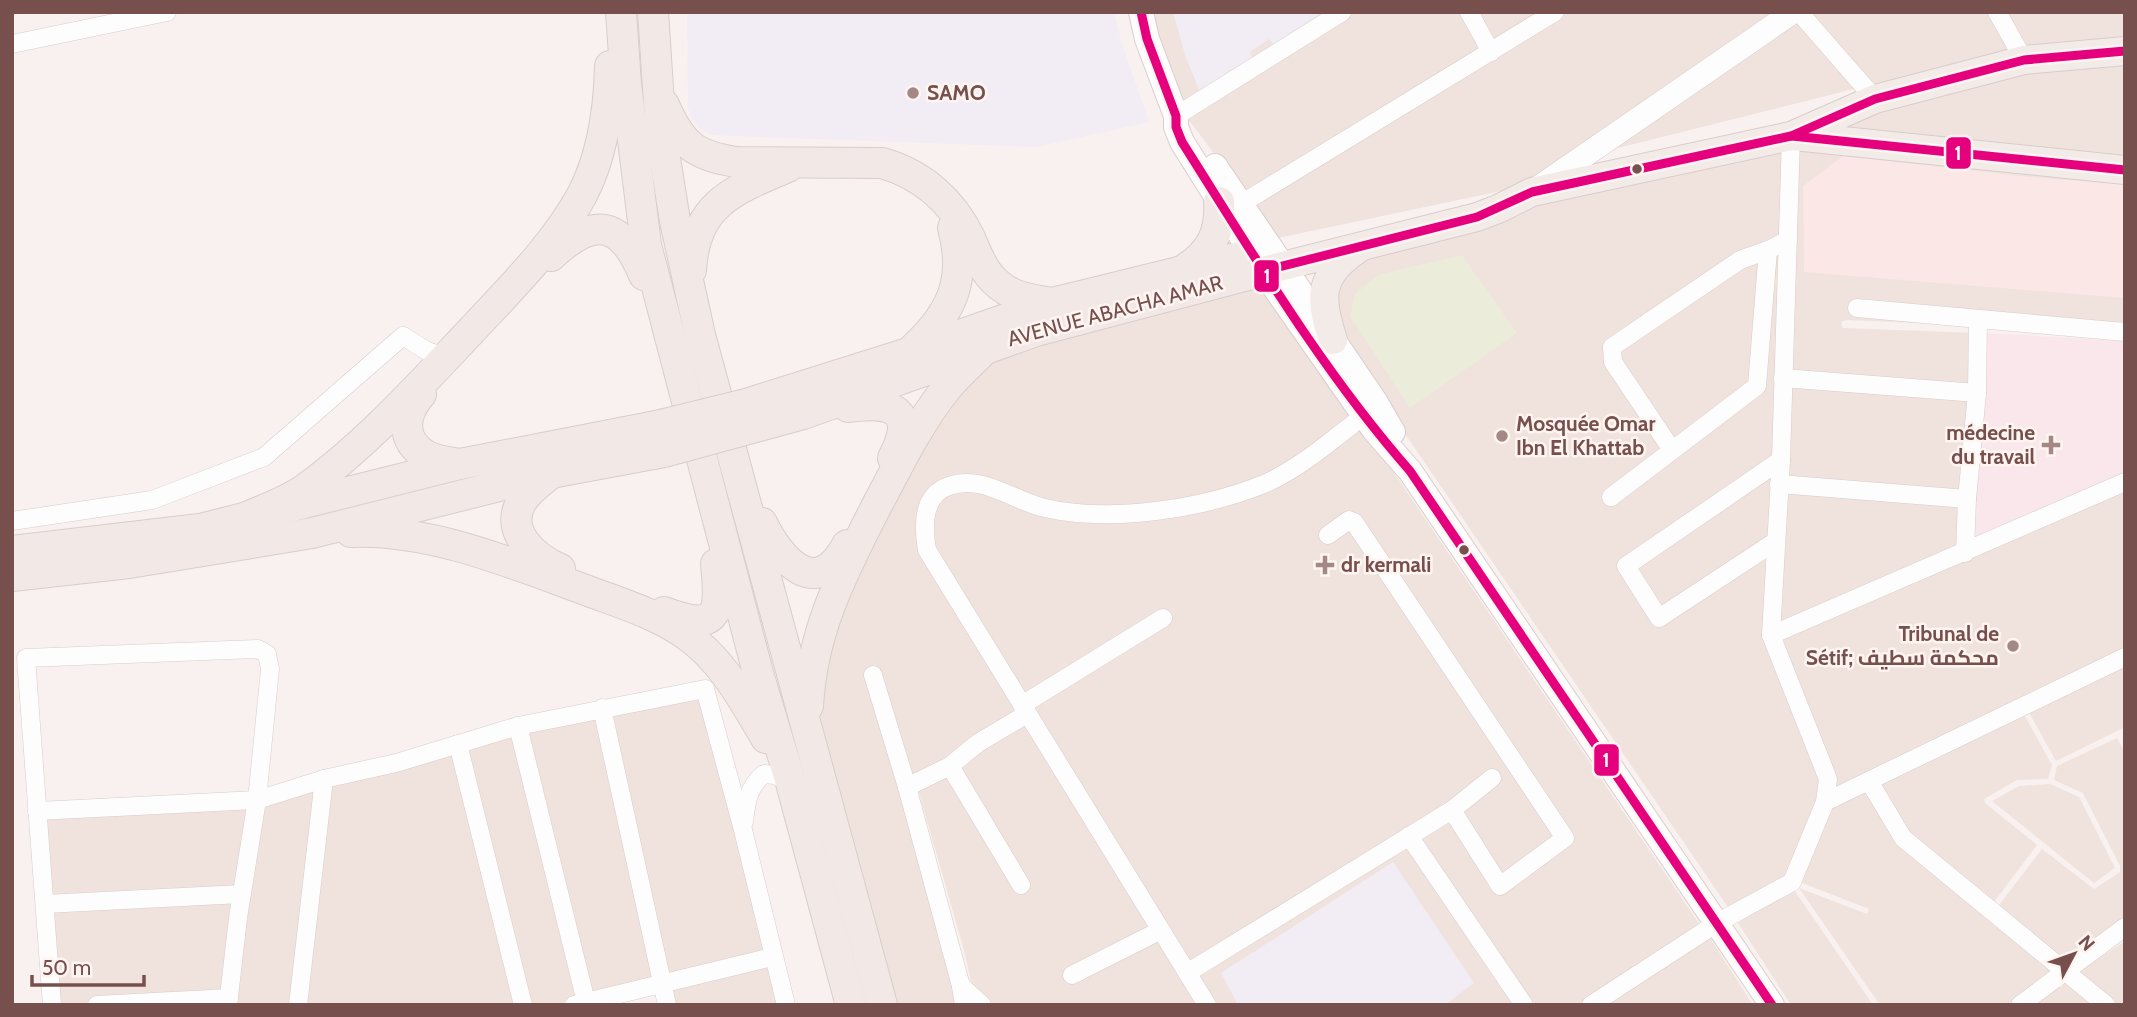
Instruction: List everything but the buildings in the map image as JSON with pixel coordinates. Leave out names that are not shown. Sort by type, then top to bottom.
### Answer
[{"type":"highway","points":[[618,12],[646,245],[758,673],[791,783],[851,1005]]},
{"type":"highway","points":[[242,519],[302,491],[386,421],[519,280],[551,240],[582,194],[592,171],[610,94],[618,12]]},
{"type":"highway","points":[[653,12],[661,133],[675,221],[690,291],[882,1005]]},
{"type":"highway","points":[[658,92],[674,128],[685,142],[716,159],[737,162],[882,163],[904,169],[924,180],[946,204],[970,238],[983,268],[992,279],[1018,296],[1052,303]]},
{"type":"highway","points":[[690,291],[695,239],[719,202],[738,189],[797,163]]},
{"type":"highway","points":[[1185,269],[1206,253],[1214,241],[1220,216],[1230,203]]},
{"type":"highway","points":[[908,353],[928,335],[943,315],[955,287],[959,263],[957,244],[946,204]]},
{"type":"highway","points":[[460,464],[440,461],[422,452],[408,434],[408,413],[424,391],[549,258],[576,236],[588,230],[599,229],[610,231],[627,243],[638,259],[670,337]]},
{"type":"highway","points":[[12,576],[129,563],[312,533],[551,473],[660,439],[752,415],[908,353],[1052,303],[1185,269],[1267,260]]},
{"type":"highway","name":"AVENUE ABACHA AMAR","points":[[752,415],[803,414],[987,347],[1139,303],[1267,260]]},
{"type":"highway","points":[[807,727],[811,672],[818,635],[836,590],[908,446],[947,387],[987,347]]},
{"type":"highway","points":[[737,470],[769,538],[785,559],[805,572],[821,573],[832,566],[841,556],[897,451],[903,436],[902,422],[897,411],[887,405],[873,403],[803,414]]},
{"type":"highway","points":[[12,551],[200,529],[460,464],[660,439]]},
{"type":"highway","points":[[551,473],[521,502],[517,513],[521,537],[531,552],[544,562],[602,588],[695,622],[708,619],[719,603],[705,470]]},
{"type":"highway","points":[[312,533],[375,531],[448,545],[514,564],[655,617],[685,634],[708,654],[731,681],[791,783]]},
{"type":"main road","points":[[1141,12],[1147,39],[1176,116],[1176,127],[1182,142],[1230,203],[1772,1005]]},
{"type":"main road","name":"AVENUE ABACHA AMAR","points":[[1267,260],[1363,245],[1477,217],[1532,192],[1791,136],[1875,99],[2024,60],[2125,51]]},
{"type":"main road","points":[[1791,136],[2125,170]]},
{"type":"main road","points":[[1267,260],[1483,200],[1532,192]]},
{"type":"main road","points":[[1363,245],[1334,270],[1325,286],[1322,303],[1333,340],[1369,408]]},
{"type":"main road","points":[[1267,260],[1333,340]]},
{"type":"street","points":[[12,44],[167,12]]},
{"type":"street","points":[[1176,116],[1342,12]]},
{"type":"street","points":[[1469,12],[1491,52]]},
{"type":"street","points":[[1230,203],[1555,12]]},
{"type":"street","points":[[1532,192],[1793,12]]},
{"type":"street","points":[[1799,12],[1875,99]]},
{"type":"street","points":[[1997,12],[2024,60]]},
{"type":"street","points":[[1591,1005],[1717,923],[1791,882],[1825,802],[1828,779],[1772,635],[1791,136]]},
{"type":"street","points":[[1672,450],[1613,362],[1612,347],[1740,260],[1788,240]]},
{"type":"street","points":[[1611,497],[1757,386],[1768,250]]},
{"type":"street","points":[[1857,308],[2125,332]]},
{"type":"street","points":[[1965,553],[1977,393],[1978,319]]},
{"type":"street","points":[[12,521],[152,500],[264,457],[403,336],[427,351],[446,357]]},
{"type":"street","points":[[1783,378],[1977,393]]},
{"type":"street","points":[[1207,1005],[926,550],[923,527],[927,508],[935,496],[947,486],[976,483],[1044,508],[1101,514],[1161,511],[1222,498],[1266,483],[1318,451],[1369,408]]},
{"type":"street","points":[[1776,541],[1659,618],[1626,566],[1780,460]]},
{"type":"street","points":[[1772,635],[2125,482]]},
{"type":"street","points":[[1779,484],[1967,499]]},
{"type":"street","points":[[1328,535],[1349,520],[1354,522],[1565,838],[1500,886],[1452,810]]},
{"type":"street","points":[[907,787],[950,766],[1024,709],[1163,618]]},
{"type":"street","points":[[52,1005],[26,658],[258,649],[267,654],[270,668],[257,800],[241,894],[229,1001],[97,1005]]},
{"type":"street","points":[[1825,802],[2125,657]]},
{"type":"street","points":[[873,676],[907,787],[964,1005]]},
{"type":"street","points":[[37,811],[257,800],[324,779],[396,763],[517,726],[705,689],[786,1005]]},
{"type":"street","points":[[602,708],[667,1005]]},
{"type":"street","points":[[517,726],[580,1003],[772,957]]},
{"type":"street","points":[[458,744],[523,1005]]},
{"type":"street","points":[[950,766],[1021,885]]},
{"type":"street","points":[[743,830],[748,795],[758,779],[764,774],[775,775],[791,783]]},
{"type":"street","points":[[1187,973],[1452,810],[1492,778]]},
{"type":"street","points":[[298,1005],[324,779]]},
{"type":"street","points":[[1869,780],[1903,838],[2106,1005]]},
{"type":"street","points":[[1409,836],[1524,1005]]},
{"type":"street","points":[[45,904],[241,894]]},
{"type":"street","points":[[2020,1005],[2125,927]]},
{"type":"street","points":[[1073,975],[1161,930]]},
{"type":"street","points":[[961,986],[982,1005]]},
{"type":"shaded area","name":"SAMO","points":[[687,12],[1114,12],[1121,41],[1149,122],[1036,147],[711,135],[701,130],[688,109]]},
{"type":"shaded area","points":[[1148,12],[2125,12],[2125,44],[2013,49],[1566,161],[1530,185],[1278,238],[1179,107]]},
{"type":"shaded area","points":[[1173,12],[1323,12],[1273,44],[1269,39],[1250,52],[1252,58],[1199,90],[1185,55]]},
{"type":"shaded area","points":[[2125,58],[2125,163],[1818,131],[1879,105],[2026,67]]},
{"type":"shaded area","points":[[1795,143],[2125,177],[2125,332],[1848,320],[1842,321],[1843,328],[1975,333],[1973,388],[1788,374]]},
{"type":"shaded area","points":[[1787,144],[1784,237],[1610,344],[1666,449],[1759,390],[1772,253],[1784,247],[1776,457],[1625,562],[1657,621],[1771,549],[1767,634],[1823,779],[1820,801],[1788,878],[1734,916],[1339,337],[1332,289],[1351,263],[1535,199]]},
{"type":"shaded area","points":[[1843,156],[2030,177],[2125,184],[2125,298],[1804,272],[1803,186]]},
{"type":"shaded area","points":[[1763,256],[1752,384],[1673,444],[1618,361],[1617,350],[1743,264]]},
{"type":"shaded area","points":[[1260,279],[1356,416],[1315,448],[1264,479],[1219,495],[1159,507],[1102,510],[1046,504],[976,479],[945,482],[922,506],[918,527],[923,552],[930,548],[927,528],[931,510],[949,490],[975,487],[1044,513],[1102,518],[1163,515],[1223,502],[1267,487],[1321,455],[1361,424],[1702,928],[1582,1005],[976,1005],[964,950],[915,779],[910,781],[878,679],[873,671],[868,675],[902,786],[958,989],[960,1005],[889,1005],[812,718],[815,672],[822,635],[840,589],[874,520],[933,414],[951,390],[984,356]]},
{"type":"shaded area","name":"médecine du travail","points":[[1984,333],[2125,341],[2125,477],[1969,546]]},
{"type":"shaded area","points":[[1788,383],[1973,397],[1963,495],[1784,480]]},
{"type":"shaded area","points":[[1776,468],[1772,538],[1661,612],[1632,568]]},
{"type":"shaded area","points":[[1783,489],[1962,503],[1960,550],[1777,629]]},
{"type":"shaded area","points":[[2125,490],[2125,652],[1830,794],[1777,638]]},
{"type":"shaded area","points":[[2125,662],[2125,727],[2056,761],[2027,709]]},
{"type":"shaded area","points":[[702,694],[767,954],[666,979],[608,711]]},
{"type":"shaded area","points":[[2022,711],[2052,765],[2048,779],[2017,780],[1984,799],[1985,803],[2037,845],[1991,906],[1907,836],[1875,783]]},
{"type":"shaded area","points":[[599,713],[658,981],[589,996],[523,729]]},
{"type":"shaded area","points":[[514,731],[581,998],[556,1005],[303,1005],[329,783]]},
{"type":"shaded area","points":[[2117,738],[2125,753],[2125,929],[2069,968],[1996,909],[2042,849],[2094,889],[2120,872],[2120,866],[2083,793],[2054,780],[2057,766]]},
{"type":"shaded area","points":[[2050,784],[2079,797],[2115,868],[2094,883],[1992,801],[2019,786]]},
{"type":"shaded area","points":[[319,785],[294,1005],[233,1005],[261,804]]},
{"type":"shaded area","points":[[1868,787],[1900,841],[2061,973],[2016,1005],[1880,1005],[1799,888],[1867,914],[1869,909],[1797,881],[1828,805]]},
{"type":"shaded area","points":[[251,805],[224,1005],[56,1005],[43,815]]},
{"type":"shaded area","points":[[1393,862],[1474,983],[1445,1005],[1238,1005],[1221,973]]},
{"type":"shaded area","points":[[1792,887],[1873,1005],[1791,1005],[1738,923]]},
{"type":"shaded area","points":[[1708,935],[1753,1005],[1599,1005]]},
{"type":"shaded area","points":[[2125,941],[2125,1005],[2031,1005],[2076,974]]},
{"type":"shaded area","points":[[769,962],[781,1005],[672,1005],[668,988]]},
{"type":"green space","points":[[1462,255],[1517,333],[1410,408],[1350,316],[1355,294],[1378,275]]},
{"type":"transit line","name":"1","points":[[1141,12],[1147,39],[1176,116],[1176,127],[1182,142],[1235,227],[1347,393],[1410,471],[1772,1005]]},
{"type":"transit line","name":"1","points":[[1263,271],[1477,217],[1532,192],[1791,136],[1875,99],[2024,60],[2125,51]]},
{"type":"transit line","name":"1","points":[[1792,136],[2125,170]]},
{"type":"place","name":"SAMO","points":[[913,93]]},
{"type":"place","name":"Mosquée Omar Ibn El Khattab","points":[[1502,436]]},
{"type":"place","name":"médecine du travail","points":[[2051,445]]},
{"type":"place","name":"dr kermali","points":[[1325,565]]},
{"type":"place","name":"Tribunal de Sétif; محكمة سطيف","points":[[2013,646]]}]
